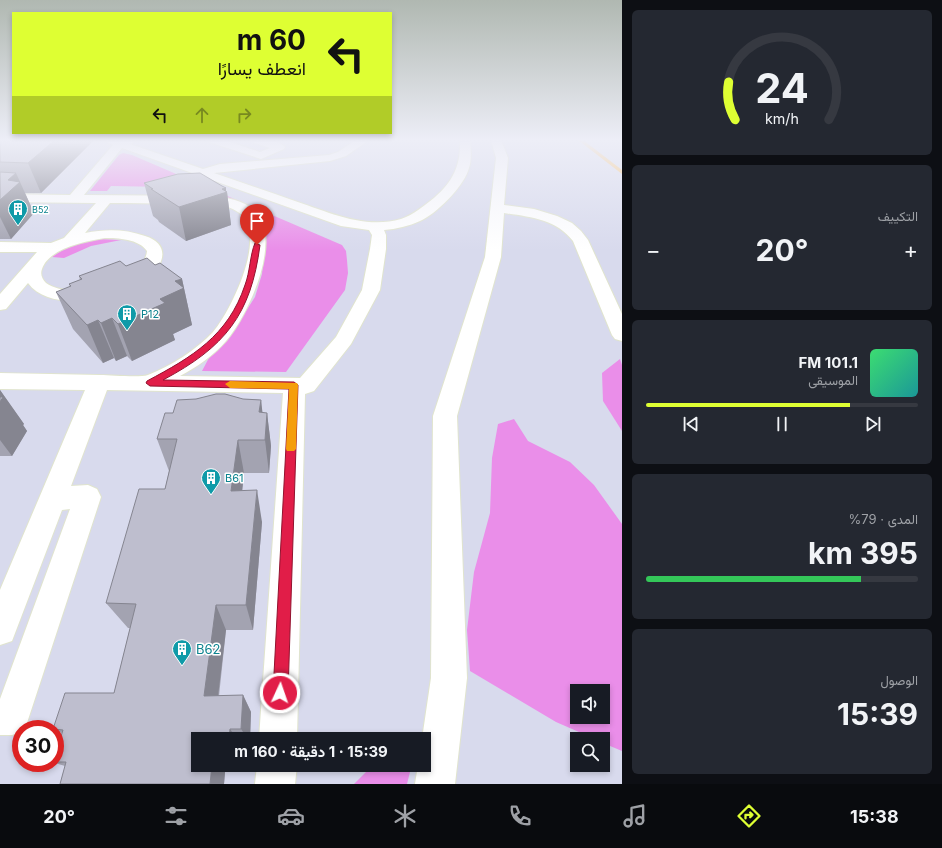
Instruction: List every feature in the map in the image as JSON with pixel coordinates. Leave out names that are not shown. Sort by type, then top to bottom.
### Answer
[{"type":"street","points":[[74,198],[92,177]]},
{"type":"street","points":[[213,177],[346,222],[375,226],[397,224],[414,219],[448,193],[460,177]]},
{"type":"street","points":[[435,784],[449,678],[445,416],[493,257],[501,177]]},
{"type":"street","points":[[0,188],[48,189],[39,198]]},
{"type":"street","points":[[0,198],[214,200],[228,202],[240,207],[250,214],[255,224],[258,237],[253,269],[242,302],[233,318],[218,337],[201,353],[181,367],[150,383]]},
{"type":"street","points":[[70,241],[109,198]]},
{"type":"street","points":[[498,208],[547,218],[566,226],[573,232],[580,240],[622,335]]},
{"type":"street","points":[[90,219],[93,227],[105,234]]},
{"type":"street","points":[[0,381],[306,386],[344,340],[367,300],[371,290],[378,249],[379,235],[375,226]]},
{"type":"street","points":[[0,305],[22,281],[35,265],[43,256],[70,241],[105,234],[128,235],[146,241],[155,252],[151,265],[142,275],[119,287],[80,295],[61,294],[41,287],[34,279],[33,270],[35,265]]},
{"type":"street","points":[[0,247],[56,248]]},
{"type":"street","points":[[0,280],[22,281]]},
{"type":"street","points":[[0,629],[99,382]]},
{"type":"street","points":[[278,732],[294,385]]},
{"type":"street","points":[[0,717],[12,717],[88,497],[53,498]]},
{"type":"street","points":[[275,784],[276,772]]},
{"type":"shaded area","points":[[102,177],[182,177],[342,245],[346,251],[348,273],[345,290],[286,372],[202,371],[211,354],[237,325],[255,297],[262,274],[265,240],[262,220],[256,211],[248,206],[227,198],[169,187],[111,186],[107,191],[90,191]]},
{"type":"shaded area","points":[[102,239],[121,240],[91,246],[64,258],[52,257],[75,245]]},
{"type":"shaded area","points":[[620,359],[622,365],[622,431],[603,401],[602,373]]},
{"type":"shaded area","points":[[514,419],[528,441],[570,462],[594,485],[622,524],[622,751],[610,746],[610,732],[579,732],[556,722],[470,671],[467,630],[474,572],[490,513],[492,458],[498,424]]},
{"type":"shaded area","points":[[366,772],[410,772],[407,784],[354,784]]},
{"type":"building","points":[[0,177],[12,177],[8,180],[20,182],[0,200]]},
{"type":"building","points":[[168,177],[206,177],[226,188],[222,189],[227,192],[179,207],[144,183]]},
{"type":"building","points":[[147,258],[155,265],[160,263],[182,279],[175,281],[184,288],[160,299],[165,303],[118,324],[112,318],[101,323],[98,320],[87,325],[56,292],[71,286],[69,284],[82,279],[79,276],[120,261],[126,266]]},
{"type":"building","points":[[216,394],[225,394],[243,399],[261,400],[259,412],[267,413],[265,440],[238,440],[231,491],[257,490],[246,605],[216,605],[204,696],[243,695],[241,729],[230,729],[230,732],[191,732],[191,772],[211,772],[210,784],[60,784],[66,762],[64,762],[64,720],[56,720],[65,693],[114,693],[136,604],[106,603],[139,489],[165,489],[177,439],[157,439],[165,413],[173,413],[177,400],[196,399]]},
{"type":"slow traffic","points":[[230,384],[294,385],[291,449]]},
{"type":"place","name":"B52","points":[[18,226]]},
{"type":"place","name":"P12","points":[[127,331]]},
{"type":"place","name":"B61","points":[[211,495]]},
{"type":"place","name":"B62","points":[[182,666]]},
{"type":"route","points":[[257,245],[253,269],[248,286],[242,302],[233,318],[218,337],[201,353],[181,367],[150,383],[294,385],[280,693]]}]
